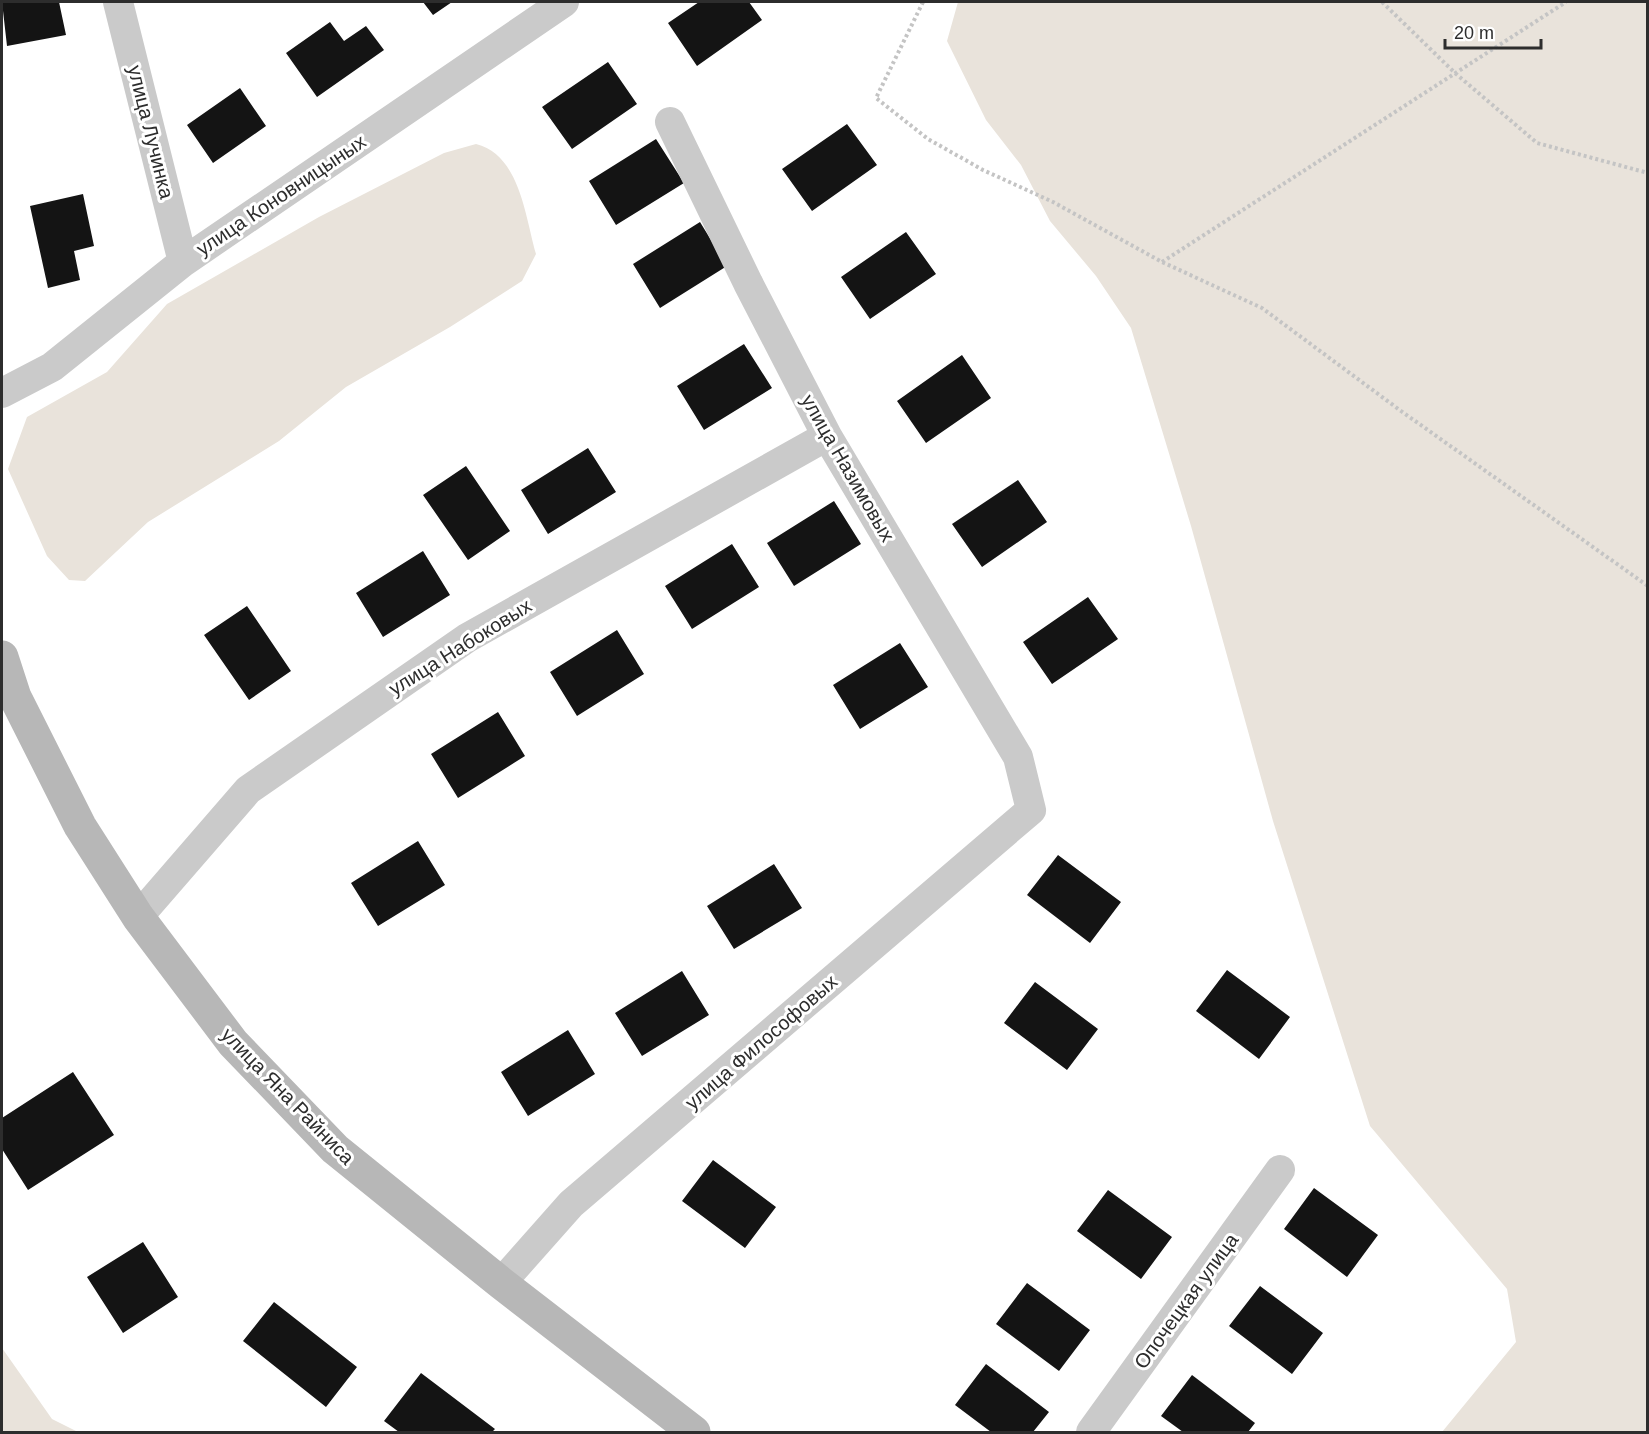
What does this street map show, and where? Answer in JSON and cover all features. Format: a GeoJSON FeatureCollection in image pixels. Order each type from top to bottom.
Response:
{"type":"FeatureCollection","features":[{"type":"Feature","properties":{"kind":"street","name":"улица Лучинка"},"geometry":{"type":"LineString","coordinates":[[118,2],[183,262]]}},
{"type":"Feature","properties":{"kind":"street","name":"улица Коновницыных"},"geometry":{"type":"LineString","coordinates":[[2,393],[52,367],[183,262],[564,2]]}},
{"type":"Feature","properties":{"kind":"street","name":"улица Назимовых"},"geometry":{"type":"LineString","coordinates":[[670,122],[748,283],[827,436],[1018,757],[1031,810]]}},
{"type":"Feature","properties":{"kind":"street","name":"улица Набоковых"},"geometry":{"type":"LineString","coordinates":[[138,917],[248,790],[467,638],[827,436]]}},
{"type":"Feature","properties":{"kind":"street","name":"улица Яна Райниса"},"geometry":{"type":"LineString","coordinates":[[2,657],[15,697],[80,826],[138,917],[233,1043],[335,1149],[501,1283],[694,1432]]}},
{"type":"Feature","properties":{"kind":"street","name":"улица Философовых"},"geometry":{"type":"LineString","coordinates":[[501,1283],[572,1204],[1031,810]]}},
{"type":"Feature","properties":{"kind":"street","name":"Опочецкая улица"},"geometry":{"type":"LineString","coordinates":[[1091,1432],[1280,1170]]}},
{"type":"Feature","properties":{"kind":"path"},"geometry":{"type":"LineString","coordinates":[[923,2],[876,98],[928,140],[983,170],[1053,202],[1162,262],[1262,308],[1401,411],[1647,586]]}},
{"type":"Feature","properties":{"kind":"path"},"geometry":{"type":"LineString","coordinates":[[1382,2],[1455,73],[1537,143],[1647,173]]}},
{"type":"Feature","properties":{"kind":"path"},"geometry":{"type":"LineString","coordinates":[[1162,262],[1566,2]]}},
{"type":"Feature","properties":{"kind":"shaded area"},"geometry":{"type":"Polygon","coordinates":[[[958,2],[1647,2],[1647,1432],[1442,1432],[1516,1342],[1507,1289],[1370,1126],[1273,821],[1191,526],[1131,328],[1096,276],[1050,221],[1021,165],[986,120],[947,41],[958,2]]]}},
{"type":"Feature","properties":{"kind":"shaded area"},"geometry":{"type":"Polygon","coordinates":[[[476,144],[491,150],[502,160],[511,174],[524,205],[536,254],[522,281],[450,327],[346,387],[279,441],[148,522],[85,581],[69,580],[47,556],[8,469],[27,417],[107,372],[167,304],[319,217],[444,153],[476,144]]]}},
{"type":"Feature","properties":{"kind":"shaded area"},"geometry":{"type":"Polygon","coordinates":[[[2,1348],[52,1419],[78,1432],[2,1432],[2,1348]]]}},
{"type":"Feature","properties":{"kind":"building"},"geometry":{"type":"Polygon","coordinates":[[[2,2],[59,2],[66,35],[7,46],[2,2]]]}},
{"type":"Feature","properties":{"kind":"building"},"geometry":{"type":"Polygon","coordinates":[[[423,2],[452,2],[433,15],[423,2]]]}},
{"type":"Feature","properties":{"kind":"building"},"geometry":{"type":"Polygon","coordinates":[[[699,2],[749,2],[762,20],[697,66],[668,23],[699,2]]]}},
{"type":"Feature","properties":{"kind":"building"},"geometry":{"type":"Polygon","coordinates":[[[330,22],[344,41],[366,26],[384,50],[317,97],[286,53],[330,22]]]}},
{"type":"Feature","properties":{"kind":"building"},"geometry":{"type":"Polygon","coordinates":[[[608,62],[637,104],[572,149],[542,107],[608,62]]]}},
{"type":"Feature","properties":{"kind":"building"},"geometry":{"type":"Polygon","coordinates":[[[240,88],[266,126],[213,163],[187,125],[240,88]]]}},
{"type":"Feature","properties":{"kind":"building"},"geometry":{"type":"Polygon","coordinates":[[[847,124],[877,165],[812,211],[782,169],[847,124]]]}},
{"type":"Feature","properties":{"kind":"building"},"geometry":{"type":"Polygon","coordinates":[[[656,139],[684,183],[616,225],[589,181],[656,139]]]}},
{"type":"Feature","properties":{"kind":"building"},"geometry":{"type":"Polygon","coordinates":[[[83,194],[94,246],[74,251],[80,280],[48,288],[30,206],[83,194]]]}},
{"type":"Feature","properties":{"kind":"building"},"geometry":{"type":"Polygon","coordinates":[[[700,222],[727,266],[660,308],[633,264],[700,222]]]}},
{"type":"Feature","properties":{"kind":"building"},"geometry":{"type":"Polygon","coordinates":[[[906,232],[936,274],[870,319],[841,277],[906,232]]]}},
{"type":"Feature","properties":{"kind":"building"},"geometry":{"type":"Polygon","coordinates":[[[744,344],[772,388],[704,430],[677,386],[744,344]]]}},
{"type":"Feature","properties":{"kind":"building"},"geometry":{"type":"Polygon","coordinates":[[[962,355],[991,398],[926,443],[897,401],[962,355]]]}},
{"type":"Feature","properties":{"kind":"building"},"geometry":{"type":"Polygon","coordinates":[[[588,448],[616,492],[548,534],[521,490],[588,448]]]}},
{"type":"Feature","properties":{"kind":"building"},"geometry":{"type":"Polygon","coordinates":[[[466,466],[510,531],[468,560],[423,495],[466,466]]]}},
{"type":"Feature","properties":{"kind":"building"},"geometry":{"type":"Polygon","coordinates":[[[1018,480],[1047,522],[982,567],[952,524],[1018,480]]]}},
{"type":"Feature","properties":{"kind":"building"},"geometry":{"type":"Polygon","coordinates":[[[834,501],[861,544],[794,586],[767,543],[834,501]]]}},
{"type":"Feature","properties":{"kind":"building"},"geometry":{"type":"Polygon","coordinates":[[[732,544],[759,587],[692,629],[665,586],[732,544]]]}},
{"type":"Feature","properties":{"kind":"building"},"geometry":{"type":"Polygon","coordinates":[[[423,551],[450,595],[383,637],[356,593],[423,551]]]}},
{"type":"Feature","properties":{"kind":"building"},"geometry":{"type":"Polygon","coordinates":[[[1088,597],[1118,639],[1052,684],[1023,642],[1088,597]]]}},
{"type":"Feature","properties":{"kind":"building"},"geometry":{"type":"Polygon","coordinates":[[[247,606],[291,671],[249,700],[204,635],[247,606]]]}},
{"type":"Feature","properties":{"kind":"building"},"geometry":{"type":"Polygon","coordinates":[[[617,630],[644,674],[577,716],[550,672],[617,630]]]}},
{"type":"Feature","properties":{"kind":"building"},"geometry":{"type":"Polygon","coordinates":[[[900,643],[928,687],[860,729],[833,685],[900,643]]]}},
{"type":"Feature","properties":{"kind":"building"},"geometry":{"type":"Polygon","coordinates":[[[498,712],[525,756],[458,798],[431,754],[498,712]]]}},
{"type":"Feature","properties":{"kind":"building"},"geometry":{"type":"Polygon","coordinates":[[[418,841],[445,885],[378,926],[351,883],[418,841]]]}},
{"type":"Feature","properties":{"kind":"building"},"geometry":{"type":"Polygon","coordinates":[[[1058,855],[1121,902],[1090,943],[1027,895],[1058,855]]]}},
{"type":"Feature","properties":{"kind":"building"},"geometry":{"type":"Polygon","coordinates":[[[774,864],[802,908],[734,949],[707,906],[774,864]]]}},
{"type":"Feature","properties":{"kind":"building"},"geometry":{"type":"Polygon","coordinates":[[[1227,970],[1290,1017],[1259,1059],[1196,1011],[1227,970]]]}},
{"type":"Feature","properties":{"kind":"building"},"geometry":{"type":"Polygon","coordinates":[[[682,971],[709,1015],[642,1056],[615,1013],[682,971]]]}},
{"type":"Feature","properties":{"kind":"building"},"geometry":{"type":"Polygon","coordinates":[[[1035,982],[1098,1029],[1067,1070],[1004,1023],[1035,982]]]}},
{"type":"Feature","properties":{"kind":"building"},"geometry":{"type":"Polygon","coordinates":[[[568,1030],[595,1074],[528,1116],[501,1072],[568,1030]]]}},
{"type":"Feature","properties":{"kind":"building"},"geometry":{"type":"Polygon","coordinates":[[[73,1072],[114,1135],[28,1190],[2,1149],[2,1118],[73,1072]]]}},
{"type":"Feature","properties":{"kind":"building"},"geometry":{"type":"Polygon","coordinates":[[[713,1160],[776,1207],[745,1248],[682,1201],[713,1160]]]}},
{"type":"Feature","properties":{"kind":"building"},"geometry":{"type":"Polygon","coordinates":[[[1314,1188],[1378,1235],[1347,1277],[1284,1229],[1314,1188]]]}},
{"type":"Feature","properties":{"kind":"building"},"geometry":{"type":"Polygon","coordinates":[[[1108,1190],[1172,1237],[1141,1279],[1077,1231],[1108,1190]]]}},
{"type":"Feature","properties":{"kind":"building"},"geometry":{"type":"Polygon","coordinates":[[[143,1242],[178,1297],[123,1333],[87,1277],[143,1242]]]}},
{"type":"Feature","properties":{"kind":"building"},"geometry":{"type":"Polygon","coordinates":[[[1027,1283],[1090,1330],[1059,1371],[996,1324],[1027,1283]]]}},
{"type":"Feature","properties":{"kind":"building"},"geometry":{"type":"Polygon","coordinates":[[[1260,1286],[1323,1333],[1292,1374],[1229,1326],[1260,1286]]]}},
{"type":"Feature","properties":{"kind":"building"},"geometry":{"type":"Polygon","coordinates":[[[274,1302],[357,1367],[326,1407],[243,1341],[274,1302]]]}},
{"type":"Feature","properties":{"kind":"building"},"geometry":{"type":"Polygon","coordinates":[[[986,1364],[1049,1412],[1033,1432],[991,1432],[955,1405],[986,1364]]]}},
{"type":"Feature","properties":{"kind":"building"},"geometry":{"type":"Polygon","coordinates":[[[421,1373],[495,1429],[492,1432],[399,1432],[384,1421],[421,1373]]]}},
{"type":"Feature","properties":{"kind":"building"},"geometry":{"type":"Polygon","coordinates":[[[1192,1375],[1255,1423],[1248,1432],[1183,1432],[1161,1416],[1192,1375]]]}}]}
